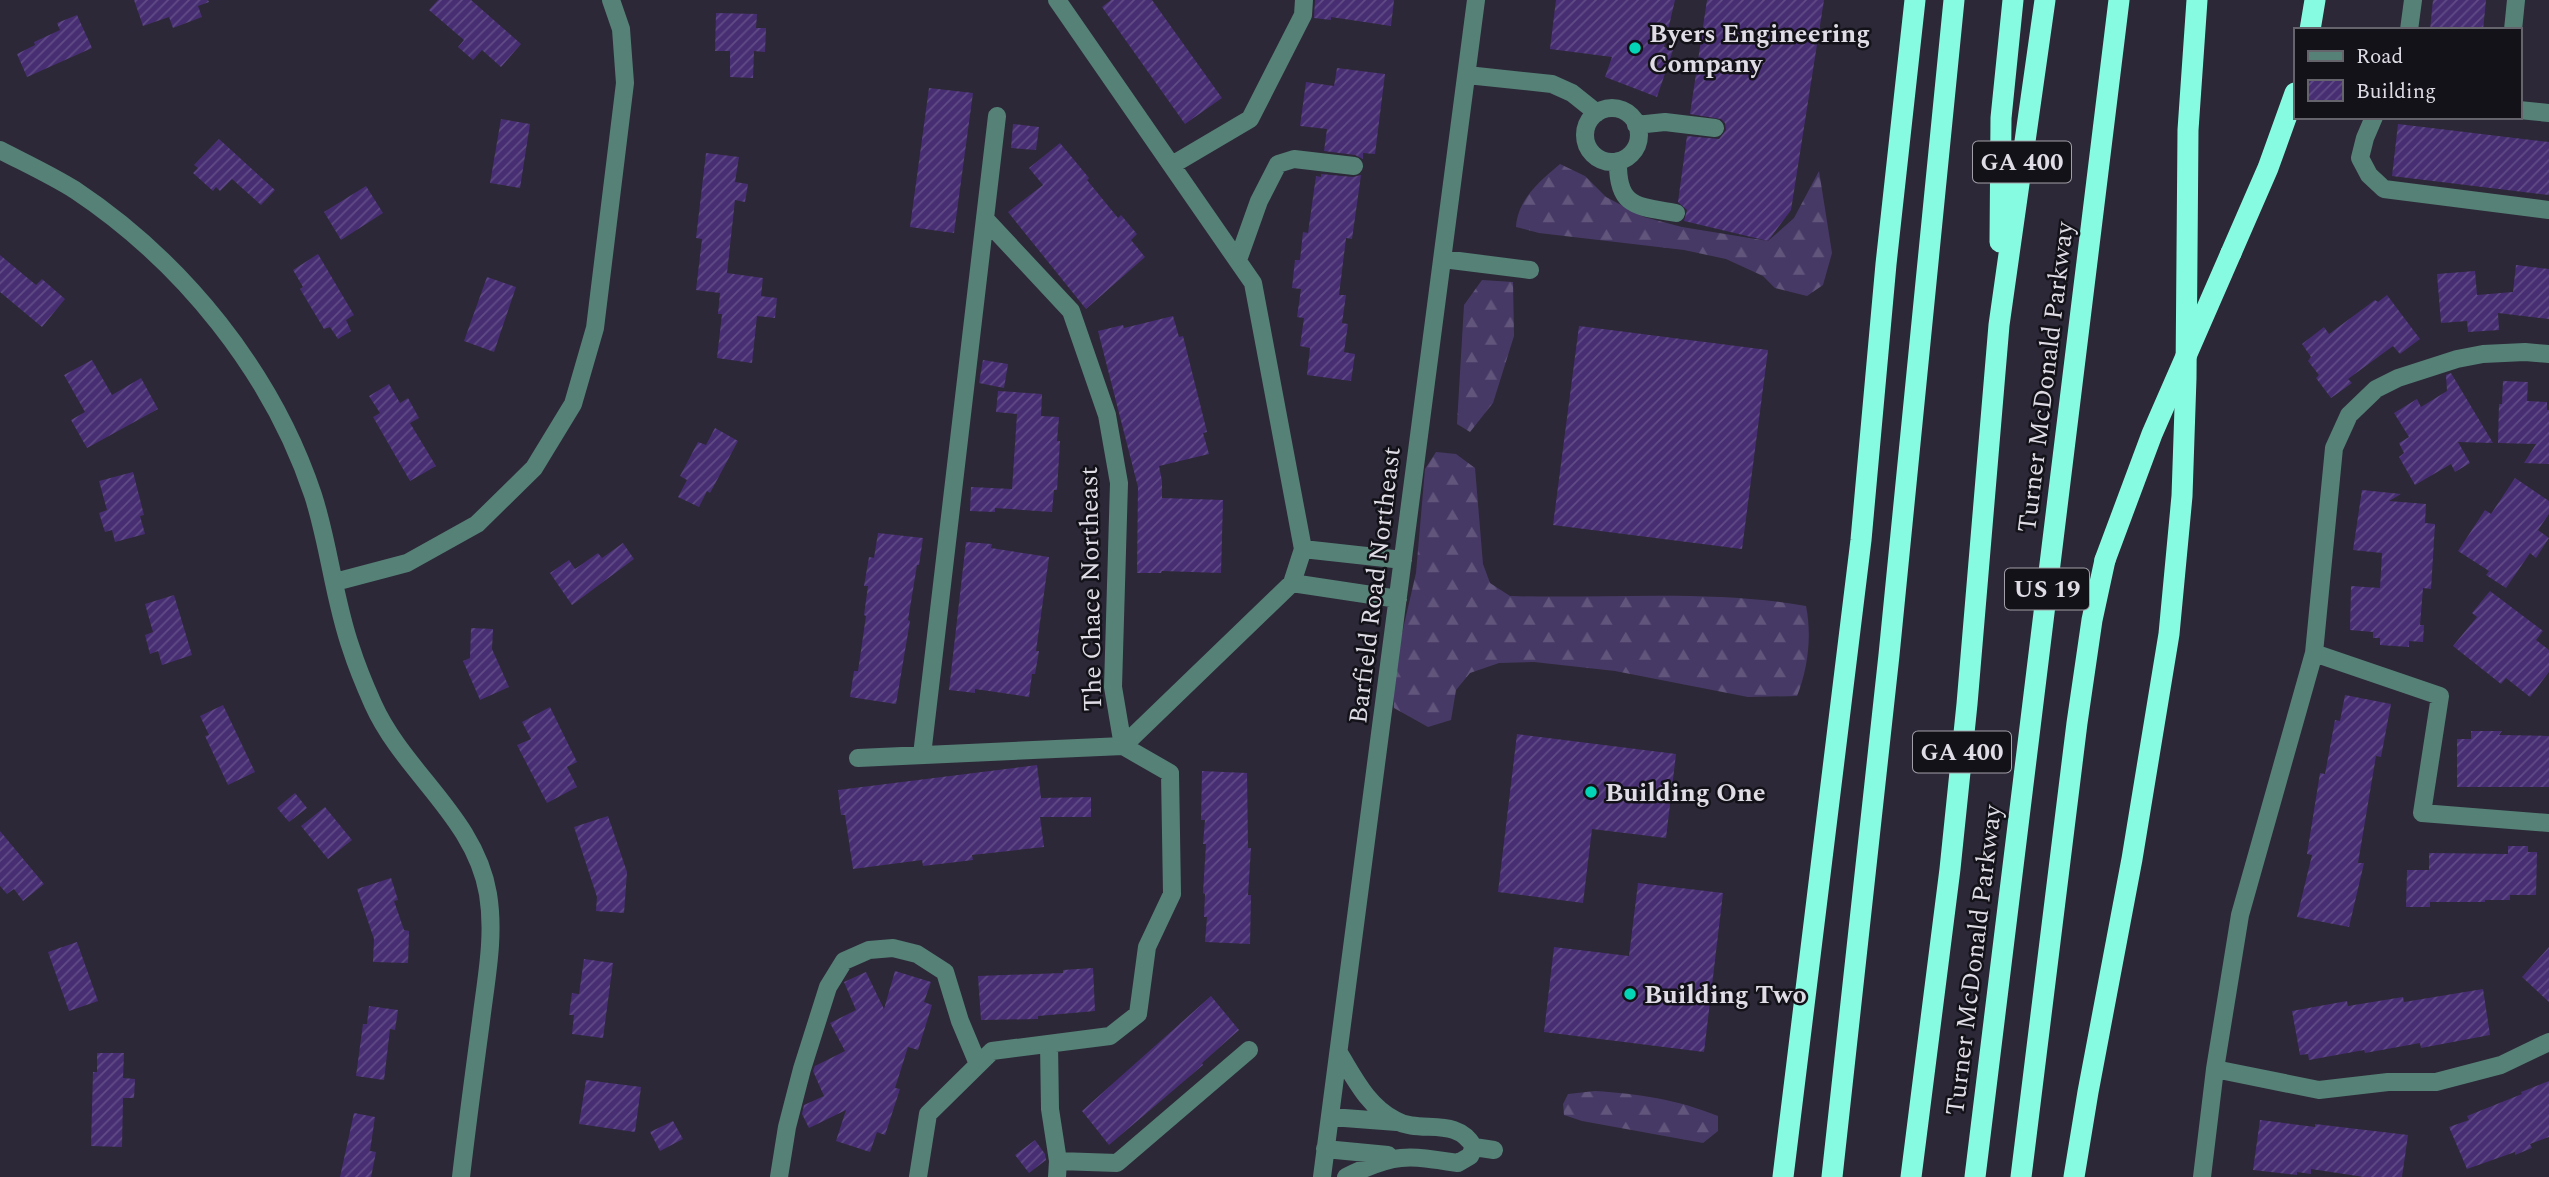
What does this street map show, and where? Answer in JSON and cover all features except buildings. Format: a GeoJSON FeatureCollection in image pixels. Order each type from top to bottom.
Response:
{"type":"FeatureCollection","features":[{"type":"Feature","properties":{"kind":"highway"},"geometry":{"type":"LineString","coordinates":[[1783,1177],[1861,540],[1888,238],[1915,0]]}},
{"type":"Feature","properties":{"kind":"highway"},"geometry":{"type":"LineString","coordinates":[[1832,1177],[1886,683],[1954,0]]}},
{"type":"Feature","properties":{"kind":"highway"},"geometry":{"type":"LineString","coordinates":[[1999,325],[2001,118],[2013,0]]}},
{"type":"Feature","properties":{"kind":"highway","name":"Turner McDonald Parkway"},"geometry":{"type":"LineString","coordinates":[[1911,1177],[1962,759],[1999,325],[2045,0]]}},
{"type":"Feature","properties":{"kind":"highway","name":"Turner McDonald Parkway"},"geometry":{"type":"LineString","coordinates":[[1975,1177],[2119,0]]}},
{"type":"Feature","properties":{"kind":"highway"},"geometry":{"type":"LineString","coordinates":[[2074,1177],[2137,834],[2169,634],[2182,496],[2188,130],[2197,0]]}},
{"type":"Feature","properties":{"kind":"highway"},"geometry":{"type":"LineString","coordinates":[[2310,28],[2315,0]]}},
{"type":"Feature","properties":{"kind":"highway"},"geometry":{"type":"LineString","coordinates":[[2021,1177],[2077,723],[2092,620],[2105,561],[2152,434],[2268,168],[2294,96]]}},
{"type":"Feature","properties":{"kind":"street"},"geometry":{"type":"LineString","coordinates":[[335,582],[407,563],[477,524],[534,468],[573,404],[596,328],[625,83],[621,29],[611,0]]}},
{"type":"Feature","properties":{"kind":"street"},"geometry":{"type":"LineString","coordinates":[[1057,0],[1253,283],[1303,549],[1403,560]]}},
{"type":"Feature","properties":{"kind":"street"},"geometry":{"type":"LineString","coordinates":[[1172,165],[1250,119],[1303,15],[1304,0]]}},
{"type":"Feature","properties":{"kind":"street","name":"Barfield Road Northeast"},"geometry":{"type":"LineString","coordinates":[[1322,1177],[1476,0]]}},
{"type":"Feature","properties":{"kind":"street"},"geometry":{"type":"LineString","coordinates":[[2409,28],[2413,0]]}},
{"type":"Feature","properties":{"kind":"street"},"geometry":{"type":"LineString","coordinates":[[2513,28],[2516,0]]}},
{"type":"Feature","properties":{"kind":"street"},"geometry":{"type":"LineString","coordinates":[[1467,75],[1552,85],[1572,93],[1597,113]]}},
{"type":"Feature","properties":{"kind":"street"},"geometry":{"type":"LineString","coordinates":[[1606,109],[1624,111],[1632,117],[1636,125],[1638,143],[1627,158],[1618,161],[1600,159],[1587,146],[1586,128],[1590,119],[1606,109]]}},
{"type":"Feature","properties":{"kind":"street"},"geometry":{"type":"LineString","coordinates":[[2521,110],[2549,114]]}},
{"type":"Feature","properties":{"kind":"street"},"geometry":{"type":"LineString","coordinates":[[922,755],[997,116]]}},
{"type":"Feature","properties":{"kind":"street"},"geometry":{"type":"LineString","coordinates":[[2373,119],[2360,158],[2369,175],[2384,189],[2549,210]]}},
{"type":"Feature","properties":{"kind":"street"},"geometry":{"type":"LineString","coordinates":[[1636,125],[1665,122],[1715,128]]}},
{"type":"Feature","properties":{"kind":"street"},"geometry":{"type":"LineString","coordinates":[[0,150],[73,190],[131,231],[182,280],[240,351],[281,420],[313,495],[350,647],[374,708],[405,758],[455,818],[474,852],[488,892],[492,934],[461,1177]]}},
{"type":"Feature","properties":{"kind":"street"},"geometry":{"type":"LineString","coordinates":[[1238,260],[1259,201],[1278,164],[1294,159],[1354,166]]}},
{"type":"Feature","properties":{"kind":"street"},"geometry":{"type":"LineString","coordinates":[[1618,161],[1618,180],[1622,195],[1639,206],[1676,213]]}},
{"type":"Feature","properties":{"kind":"street","name":"The Chace Northeast"},"geometry":{"type":"LineString","coordinates":[[985,219],[1071,311],[1107,415],[1119,483],[1113,687],[1123,747]]}},
{"type":"Feature","properties":{"kind":"street"},"geometry":{"type":"LineString","coordinates":[[1443,260],[1530,270]]}},
{"type":"Feature","properties":{"kind":"street"},"geometry":{"type":"LineString","coordinates":[[2202,1177],[2215,1069],[2240,915],[2314,653],[2334,448],[2349,415],[2376,389],[2398,378],[2457,359],[2483,354],[2549,354]]}},
{"type":"Feature","properties":{"kind":"street","name":"The Chace Northeast"},"geometry":{"type":"LineString","coordinates":[[858,758],[1123,747],[1292,583],[1303,549]]}},
{"type":"Feature","properties":{"kind":"street"},"geometry":{"type":"LineString","coordinates":[[1292,583],[1398,598]]}},
{"type":"Feature","properties":{"kind":"street"},"geometry":{"type":"LineString","coordinates":[[2314,653],[2440,696],[2422,813],[2549,823]]}},
{"type":"Feature","properties":{"kind":"street"},"geometry":{"type":"LineString","coordinates":[[918,1177],[928,1114],[992,1051],[1110,1036],[1138,1014],[1147,947],[1172,894],[1171,773],[1123,747]]}},
{"type":"Feature","properties":{"kind":"street"},"geometry":{"type":"LineString","coordinates":[[779,1177],[787,1127],[802,1069],[828,987],[844,961],[869,950],[893,948],[916,954],[945,972],[960,1021],[978,1064]]}},
{"type":"Feature","properties":{"kind":"street"},"geometry":{"type":"LineString","coordinates":[[2215,1069],[2319,1090],[2388,1082],[2436,1082],[2501,1065],[2549,1042]]}},
{"type":"Feature","properties":{"kind":"street"},"geometry":{"type":"LineString","coordinates":[[1049,1044],[1050,1109],[1058,1169],[1117,1163],[1249,1050]]}},
{"type":"Feature","properties":{"kind":"street"},"geometry":{"type":"LineString","coordinates":[[1339,1054],[1370,1103],[1397,1122],[1456,1129],[1470,1140],[1474,1147]]}},
{"type":"Feature","properties":{"kind":"street"},"geometry":{"type":"LineString","coordinates":[[1331,1117],[1404,1123]]}},
{"type":"Feature","properties":{"kind":"street"},"geometry":{"type":"LineString","coordinates":[[1474,1147],[1494,1150]]}},
{"type":"Feature","properties":{"kind":"street"},"geometry":{"type":"LineString","coordinates":[[1325,1149],[1458,1163],[1470,1156],[1474,1147]]}},
{"type":"Feature","properties":{"kind":"street"},"geometry":{"type":"LineString","coordinates":[[1346,1177],[1378,1161],[1407,1156]]}},
{"type":"Feature","properties":{"kind":"green space"},"geometry":{"type":"Polygon","coordinates":[[[1560,164],[1585,176],[1606,197],[1644,217],[1682,227],[1768,241],[1794,218],[1819,171],[1832,253],[1823,285],[1807,296],[1775,288],[1763,276],[1726,259],[1684,250],[1539,233],[1516,227],[1525,200],[1537,184],[1560,164]]]}},
{"type":"Feature","properties":{"kind":"green space"},"geometry":{"type":"Polygon","coordinates":[[[1482,280],[1513,282],[1514,336],[1493,403],[1470,432],[1457,424],[1464,305],[1482,280]]]}},
{"type":"Feature","properties":{"kind":"green space"},"geometry":{"type":"Polygon","coordinates":[[[1436,452],[1456,454],[1475,468],[1483,564],[1490,583],[1510,596],[1696,596],[1806,606],[1808,652],[1797,696],[1748,697],[1615,671],[1534,662],[1499,663],[1470,673],[1456,690],[1451,720],[1428,727],[1394,708],[1393,695],[1400,642],[1416,573],[1425,469],[1436,452]]]}},
{"type":"Feature","properties":{"kind":"green space"},"geometry":{"type":"Polygon","coordinates":[[[1595,1091],[1657,1098],[1687,1105],[1718,1116],[1718,1131],[1703,1143],[1582,1121],[1564,1115],[1563,1104],[1568,1094],[1595,1091]]]}},
{"type":"Feature","properties":{"kind":"place","name":"Byers Engineering Company"},"geometry":{"type":"Point","coordinates":[1635,48]}},
{"type":"Feature","properties":{"kind":"place","name":"Building One"},"geometry":{"type":"Point","coordinates":[1591,792]}},
{"type":"Feature","properties":{"kind":"place","name":"Building Two"},"geometry":{"type":"Point","coordinates":[1630,994]}}]}
